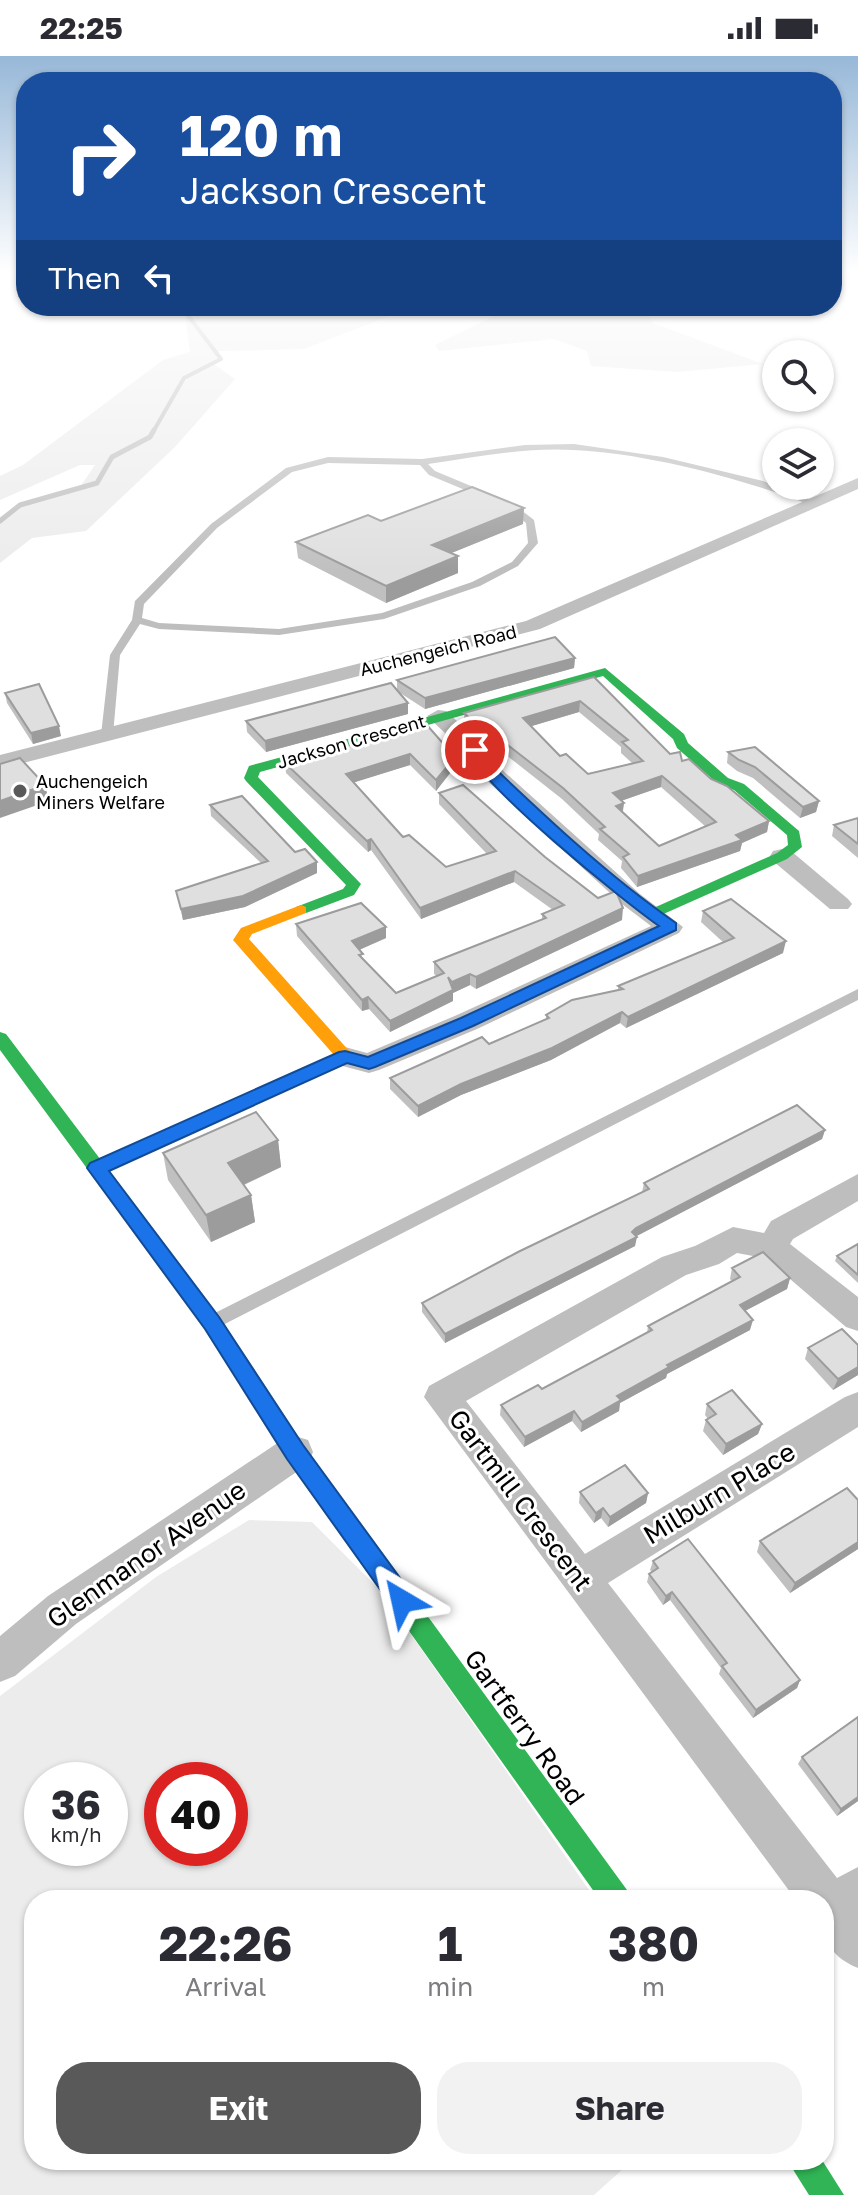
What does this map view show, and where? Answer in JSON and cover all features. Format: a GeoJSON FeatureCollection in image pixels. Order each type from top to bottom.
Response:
{"type":"FeatureCollection","features":[{"type":"Feature","properties":{"kind":"street","name":"Auchengeich Road"},"geometry":{"type":"LineString","coordinates":[[0,762],[533,625],[858,483]]}},
{"type":"Feature","properties":{"kind":"street","name":"Jackson Crescent"},"geometry":{"type":"LineString","coordinates":[[345,1057],[241,940],[246,931],[349,892],[354,884],[251,778],[254,769],[605,672],[679,737],[682,745],[723,781],[739,787],[794,834],[795,847],[782,856]]}},
{"type":"Feature","properties":{"kind":"street"},"geometry":{"type":"LineString","coordinates":[[97,1168],[345,1057],[369,1063],[467,1022],[670,927],[631,899],[540,819],[479,761],[475,750],[438,716]]}},
{"type":"Feature","properties":{"kind":"street"},"geometry":{"type":"LineString","coordinates":[[654,913],[782,856],[839,904]]}},
{"type":"Feature","properties":{"kind":"street","name":"Gartferry Road"},"geometry":{"type":"LineString","coordinates":[[0,1038],[212,1323],[295,1452],[610,1890]]}},
{"type":"Feature","properties":{"kind":"street"},"geometry":{"type":"LineString","coordinates":[[771,1249],[782,1230],[858,1186]]}},
{"type":"Feature","properties":{"kind":"street","name":"Gartmill Crescent"},"geometry":{"type":"LineString","coordinates":[[830,1890],[581,1578],[442,1397],[674,1266],[707,1255],[733,1240],[759,1244],[788,1258],[858,1317]]}},
{"type":"Feature","properties":{"kind":"street","name":"Milburn Place"},"geometry":{"type":"LineString","coordinates":[[581,1578],[858,1408]]}},
{"type":"Feature","properties":{"kind":"street","name":"Glenmanor Avenue"},"geometry":{"type":"LineString","coordinates":[[0,1662],[62,1610],[295,1452]]}},
{"type":"Feature","properties":{"kind":"street","name":"Gartmill Crescent"},"geometry":{"type":"LineString","coordinates":[[834,1895],[850,1915]]}},
{"type":"Feature","properties":{"kind":"street"},"geometry":{"type":"LineString","coordinates":[[810,2170],[828,2195]]}},
{"type":"Feature","properties":{"kind":"lane"},"geometry":{"type":"LineString","coordinates":[[107,735],[115,655],[137,620],[139,603],[214,526],[289,470],[328,460],[422,462],[525,448],[574,447],[663,460],[763,484],[814,503]]}},
{"type":"Feature","properties":{"kind":"lane"},"geometry":{"type":"LineString","coordinates":[[137,620],[159,626],[279,632],[384,616],[476,584],[515,564],[533,543],[531,522],[509,505],[432,473],[422,462]]}},
{"type":"Feature","properties":{"kind":"lane"},"geometry":{"type":"LineString","coordinates":[[212,1323],[858,994]]}},
{"type":"Feature","properties":{"kind":"shaded area"},"geometry":{"type":"Polygon","coordinates":[[[147,372],[225,372],[235,379],[175,447],[86,531],[32,538],[0,563],[0,517],[15,506],[78,490],[95,465],[80,465],[0,500],[0,476],[23,465],[147,372]]]}},
{"type":"Feature","properties":{"kind":"shaded area"},"geometry":{"type":"Polygon","coordinates":[[[249,1520],[312,1522],[380,1590],[589,1890],[24,1890],[24,2170],[622,2170],[594,2195],[0,2195],[0,1696],[156,1577],[249,1520]]]}},
{"type":"Feature","properties":{"kind":"building"},"geometry":{"type":"Polygon","coordinates":[[[472,487],[524,508],[432,545],[458,556],[386,586],[296,542],[368,515],[381,521],[472,487]]]}},
{"type":"Feature","properties":{"kind":"building"},"geometry":{"type":"Polygon","coordinates":[[[555,637],[575,658],[425,698],[397,680],[555,637]]]}},
{"type":"Feature","properties":{"kind":"building"},"geometry":{"type":"Polygon","coordinates":[[[594,677],[670,754],[680,752],[682,761],[689,759],[769,821],[736,835],[742,840],[638,876],[623,857],[629,854],[600,829],[605,827],[563,788],[491,732],[487,734],[464,713],[594,677]],[[580,701],[523,718],[560,756],[566,754],[588,774],[643,761],[622,742],[628,740],[580,701]],[[662,776],[613,793],[624,803],[616,806],[659,846],[716,822],[662,776]]]}},
{"type":"Feature","properties":{"kind":"building"},"geometry":{"type":"Polygon","coordinates":[[[391,683],[408,703],[265,741],[246,721],[391,683]]]}},
{"type":"Feature","properties":{"kind":"building"},"geometry":{"type":"Polygon","coordinates":[[[39,684],[59,726],[31,733],[5,693],[39,684]]]}},
{"type":"Feature","properties":{"kind":"building"},"geometry":{"type":"Polygon","coordinates":[[[426,724],[455,757],[436,780],[410,754],[346,774],[403,837],[409,835],[446,867],[496,851],[439,793],[463,785],[545,857],[598,898],[616,891],[623,908],[476,977],[470,974],[452,982],[448,977],[453,990],[390,1021],[368,997],[362,1000],[296,924],[361,903],[386,927],[352,941],[363,954],[359,955],[396,993],[444,973],[434,962],[546,918],[542,914],[564,905],[515,871],[420,908],[371,839],[367,841],[285,763],[426,724]]]}},
{"type":"Feature","properties":{"kind":"building"},"geometry":{"type":"Polygon","coordinates":[[[755,747],[819,801],[803,807],[755,767],[728,752],[755,747]]]}},
{"type":"Feature","properties":{"kind":"building"},"geometry":{"type":"Polygon","coordinates":[[[20,758],[45,785],[0,801],[0,764],[20,758]]]}},
{"type":"Feature","properties":{"kind":"building"},"geometry":{"type":"Polygon","coordinates":[[[242,796],[295,852],[305,849],[317,862],[243,896],[181,909],[176,891],[268,861],[210,805],[242,796]]]}},
{"type":"Feature","properties":{"kind":"building"},"geometry":{"type":"Polygon","coordinates":[[[858,818],[858,844],[834,825],[858,818]]]}},
{"type":"Feature","properties":{"kind":"building"},"geometry":{"type":"Polygon","coordinates":[[[731,899],[786,941],[628,1017],[622,1012],[552,1048],[461,1084],[418,1106],[390,1078],[482,1037],[489,1044],[549,1018],[546,1015],[572,1000],[623,989],[618,986],[734,938],[703,911],[731,899]]]}},
{"type":"Feature","properties":{"kind":"building"},"geometry":{"type":"Polygon","coordinates":[[[797,1105],[825,1130],[636,1228],[632,1232],[637,1237],[445,1334],[422,1303],[518,1252],[649,1189],[644,1183],[797,1105]]]}},
{"type":"Feature","properties":{"kind":"building"},"geometry":{"type":"Polygon","coordinates":[[[256,1112],[278,1140],[228,1163],[251,1195],[206,1215],[163,1153],[256,1112]]]}},
{"type":"Feature","properties":{"kind":"building"},"geometry":{"type":"Polygon","coordinates":[[[858,1244],[858,1275],[837,1256],[858,1244]]]}},
{"type":"Feature","properties":{"kind":"building"},"geometry":{"type":"Polygon","coordinates":[[[763,1252],[790,1278],[740,1305],[753,1320],[667,1365],[669,1367],[617,1396],[621,1400],[582,1422],[574,1411],[525,1437],[501,1405],[538,1385],[542,1389],[652,1330],[648,1326],[740,1277],[732,1268],[763,1252]]]}},
{"type":"Feature","properties":{"kind":"building"},"geometry":{"type":"Polygon","coordinates":[[[842,1329],[858,1345],[858,1367],[838,1379],[808,1348],[842,1329]]]}},
{"type":"Feature","properties":{"kind":"building"},"geometry":{"type":"Polygon","coordinates":[[[732,1390],[762,1424],[726,1444],[706,1420],[716,1414],[707,1404],[732,1390]]]}},
{"type":"Feature","properties":{"kind":"building"},"geometry":{"type":"Polygon","coordinates":[[[625,1465],[648,1493],[610,1517],[603,1508],[596,1513],[580,1492],[625,1465]]]}},
{"type":"Feature","properties":{"kind":"building"},"geometry":{"type":"Polygon","coordinates":[[[847,1488],[858,1500],[858,1542],[795,1583],[760,1541],[847,1488]]]}},
{"type":"Feature","properties":{"kind":"building"},"geometry":{"type":"Polygon","coordinates":[[[688,1539],[800,1680],[756,1710],[722,1666],[727,1663],[672,1592],[666,1596],[649,1574],[658,1568],[653,1561],[688,1539]]]}},
{"type":"Feature","properties":{"kind":"building"},"geometry":{"type":"Polygon","coordinates":[[[858,1717],[858,1797],[841,1809],[802,1757],[858,1717]]]}},
{"type":"Feature","properties":{"kind":"waterway"},"geometry":{"type":"LineString","coordinates":[[153,432],[184,378],[196,372]]}},
{"type":"Feature","properties":{"kind":"waterway"},"geometry":{"type":"LineString","coordinates":[[0,521],[20,505],[97,483],[112,457],[150,437],[154,430]]}},
{"type":"Feature","properties":{"kind":"traffic: fast"},"geometry":{"type":"LineString","coordinates":[[301,910],[349,892],[354,884],[251,778],[254,769],[605,672],[679,737],[682,745],[723,781],[739,787],[794,834],[795,847],[782,856],[654,913]]}},
{"type":"Feature","properties":{"kind":"traffic: fast"},"geometry":{"type":"LineString","coordinates":[[0,1038],[212,1323],[295,1452],[610,1890]]}},
{"type":"Feature","properties":{"kind":"traffic: fast"},"geometry":{"type":"LineString","coordinates":[[810,2170],[828,2195]]}},
{"type":"Feature","properties":{"kind":"traffic: slow"},"geometry":{"type":"LineString","coordinates":[[97,1168],[345,1057],[241,940],[246,931],[301,910]]}},
{"type":"Feature","properties":{"kind":"place","name":"Auchengeich Miners Welfare"},"geometry":{"type":"Point","coordinates":[20,791]}},
{"type":"Feature","properties":{"kind":"route"},"geometry":{"type":"LineString","coordinates":[[402,1601],[295,1452],[212,1323],[97,1168],[345,1057],[369,1063],[467,1022],[670,927],[631,899],[540,819],[479,761],[475,750]]}}]}
